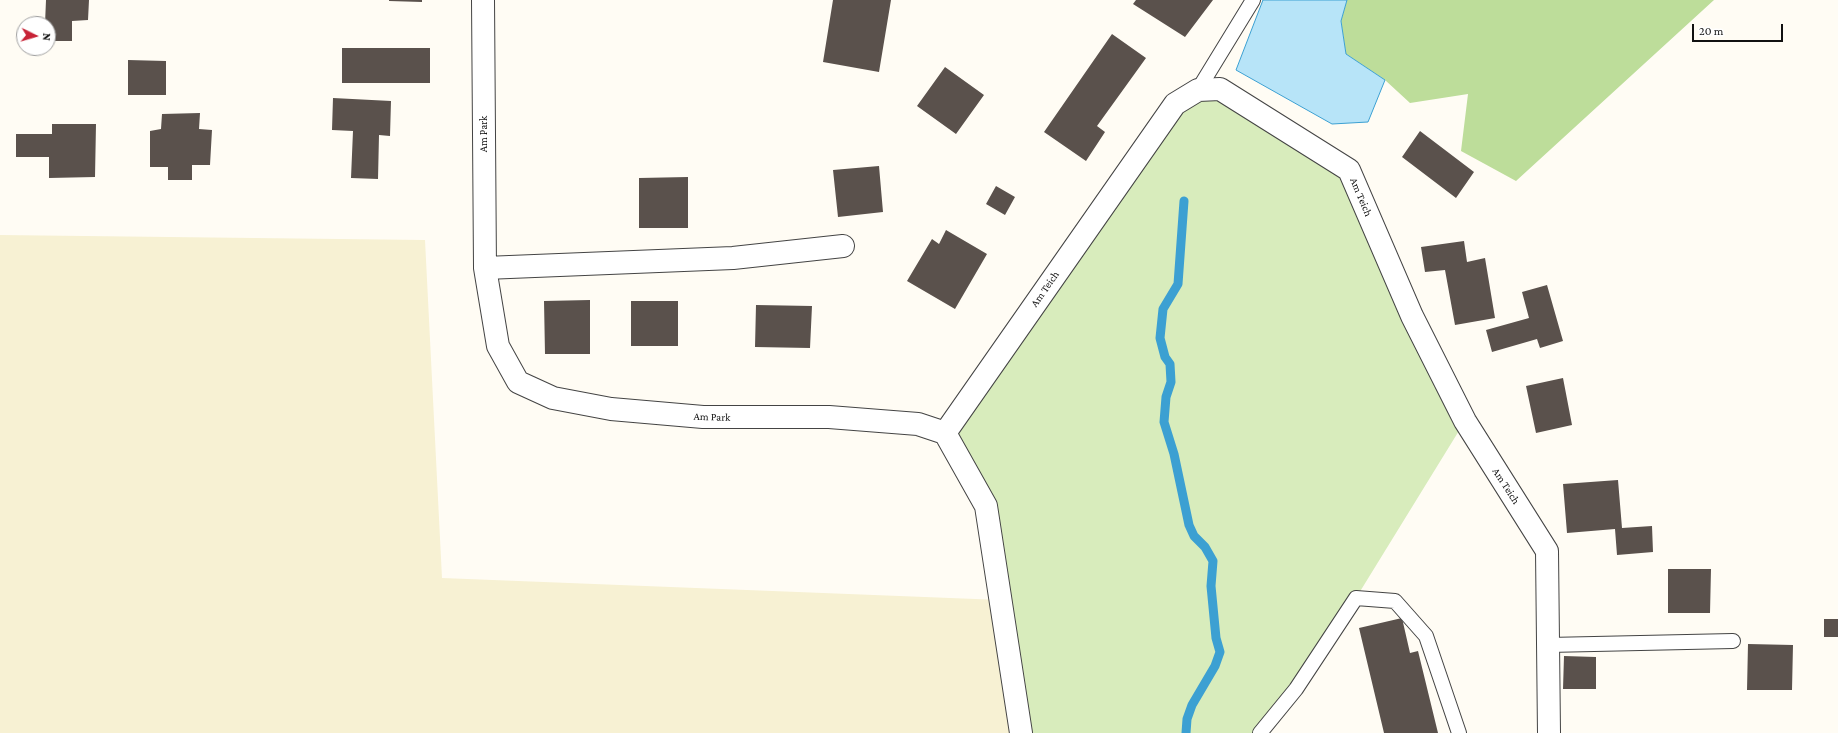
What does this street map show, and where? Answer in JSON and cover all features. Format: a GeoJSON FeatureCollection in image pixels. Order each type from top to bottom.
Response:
{"type":"FeatureCollection","features":[{"type":"Feature","properties":{"kind":"street","name":"Am Park"},"geometry":{"type":"LineString","coordinates":[[483,0],[485,268],[498,346],[518,382],[553,398],[611,409],[703,417],[829,417],[918,424],[945,433]]}},
{"type":"Feature","properties":{"kind":"street","name":"Am Teich"},"geometry":{"type":"LineString","coordinates":[[945,433],[1175,104],[1198,90],[1220,89],[1349,170],[1412,316],[1465,421],[1548,551],[1550,733]]}},
{"type":"Feature","properties":{"kind":"street"},"geometry":{"type":"LineString","coordinates":[[485,268],[733,258],[843,246]]}},
{"type":"Feature","properties":{"kind":"street"},"geometry":{"type":"LineString","coordinates":[[945,433],[986,506],[1021,733]]}},
{"type":"Feature","properties":{"kind":"lane"},"geometry":{"type":"LineString","coordinates":[[1198,90],[1253,0]]}},
{"type":"Feature","properties":{"kind":"lane"},"geometry":{"type":"LineString","coordinates":[[1260,733],[1296,689],[1356,598],[1395,601],[1426,636],[1459,733]]}},
{"type":"Feature","properties":{"kind":"lane"},"geometry":{"type":"LineString","coordinates":[[1548,645],[1733,641]]}},
{"type":"Feature","properties":{"kind":"shaded area"},"geometry":{"type":"Polygon","coordinates":[[[0,235],[425,240],[442,578],[1001,600],[1021,733],[0,733],[0,235]]]}},
{"type":"Feature","properties":{"kind":"green space"},"geometry":{"type":"Polygon","coordinates":[[[1347,0],[1714,0],[1516,181],[1461,151],[1468,94],[1410,103],[1385,80],[1346,54],[1341,21],[1347,0]]]}},
{"type":"Feature","properties":{"kind":"green space"},"geometry":{"type":"Polygon","coordinates":[[[1220,89],[1349,170],[1465,421],[1356,598],[1260,733],[1021,733],[986,506],[945,433],[1175,104],[1220,89]]]}},
{"type":"Feature","properties":{"kind":"water"},"geometry":{"type":"Polygon","coordinates":[[[1263,0],[1347,0],[1341,21],[1346,54],[1385,80],[1368,122],[1332,124],[1236,70],[1263,0]]]}},
{"type":"Feature","properties":{"kind":"building"},"geometry":{"type":"Polygon","coordinates":[[[46,0],[89,0],[88,20],[72,21],[72,41],[56,41],[56,16],[45,16],[46,0]]]}},
{"type":"Feature","properties":{"kind":"building"},"geometry":{"type":"Polygon","coordinates":[[[422,0],[422,2],[389,1],[422,0]]]}},
{"type":"Feature","properties":{"kind":"building"},"geometry":{"type":"Polygon","coordinates":[[[833,0],[891,0],[879,72],[823,62],[833,0]]]}},
{"type":"Feature","properties":{"kind":"building"},"geometry":{"type":"Polygon","coordinates":[[[1136,0],[1213,0],[1185,37],[1133,4],[1136,0]]]}},
{"type":"Feature","properties":{"kind":"building"},"geometry":{"type":"Polygon","coordinates":[[[1112,34],[1146,58],[1097,126],[1105,132],[1086,161],[1044,132],[1112,34]]]}},
{"type":"Feature","properties":{"kind":"building"},"geometry":{"type":"Polygon","coordinates":[[[342,48],[430,48],[430,83],[342,83],[342,48]]]}},
{"type":"Feature","properties":{"kind":"building"},"geometry":{"type":"Polygon","coordinates":[[[128,60],[166,61],[166,95],[128,95],[128,60]]]}},
{"type":"Feature","properties":{"kind":"building"},"geometry":{"type":"Polygon","coordinates":[[[945,67],[984,95],[956,134],[917,106],[945,67]]]}},
{"type":"Feature","properties":{"kind":"building"},"geometry":{"type":"Polygon","coordinates":[[[333,98],[391,101],[390,136],[379,135],[378,179],[351,178],[353,131],[332,130],[333,98]]]}},
{"type":"Feature","properties":{"kind":"building"},"geometry":{"type":"Polygon","coordinates":[[[200,113],[199,129],[212,130],[210,165],[192,165],[192,180],[168,180],[168,167],[150,167],[150,131],[161,129],[162,114],[200,113]]]}},
{"type":"Feature","properties":{"kind":"building"},"geometry":{"type":"Polygon","coordinates":[[[52,124],[96,124],[95,177],[49,178],[49,157],[16,157],[16,134],[52,134],[52,124]]]}},
{"type":"Feature","properties":{"kind":"building"},"geometry":{"type":"Polygon","coordinates":[[[1420,131],[1474,172],[1456,198],[1402,157],[1420,131]]]}},
{"type":"Feature","properties":{"kind":"building"},"geometry":{"type":"Polygon","coordinates":[[[879,166],[883,212],[838,217],[833,170],[879,166]]]}},
{"type":"Feature","properties":{"kind":"building"},"geometry":{"type":"Polygon","coordinates":[[[688,177],[688,228],[639,228],[639,178],[688,177]]]}},
{"type":"Feature","properties":{"kind":"building"},"geometry":{"type":"Polygon","coordinates":[[[996,186],[1015,197],[1005,215],[986,204],[996,186]]]}},
{"type":"Feature","properties":{"kind":"building"},"geometry":{"type":"Polygon","coordinates":[[[946,230],[987,254],[955,309],[907,281],[932,239],[939,244],[946,230]]]}},
{"type":"Feature","properties":{"kind":"building"},"geometry":{"type":"Polygon","coordinates":[[[1464,241],[1467,262],[1485,258],[1495,318],[1455,325],[1445,270],[1425,272],[1421,247],[1464,241]]]}},
{"type":"Feature","properties":{"kind":"building"},"geometry":{"type":"Polygon","coordinates":[[[1547,285],[1563,341],[1540,348],[1537,339],[1492,352],[1486,330],[1529,318],[1522,292],[1547,285]]]}},
{"type":"Feature","properties":{"kind":"building"},"geometry":{"type":"Polygon","coordinates":[[[590,300],[590,354],[545,354],[544,301],[590,300]]]}},
{"type":"Feature","properties":{"kind":"building"},"geometry":{"type":"Polygon","coordinates":[[[631,301],[678,301],[678,346],[631,346],[631,301]]]}},
{"type":"Feature","properties":{"kind":"building"},"geometry":{"type":"Polygon","coordinates":[[[756,305],[812,306],[810,348],[755,347],[756,305]]]}},
{"type":"Feature","properties":{"kind":"building"},"geometry":{"type":"Polygon","coordinates":[[[1563,378],[1572,425],[1536,433],[1526,386],[1563,378]]]}},
{"type":"Feature","properties":{"kind":"building"},"geometry":{"type":"Polygon","coordinates":[[[1618,480],[1622,528],[1652,526],[1653,552],[1617,555],[1615,529],[1567,533],[1563,484],[1618,480]]]}},
{"type":"Feature","properties":{"kind":"building"},"geometry":{"type":"Polygon","coordinates":[[[1668,569],[1711,569],[1710,613],[1668,613],[1668,569]]]}},
{"type":"Feature","properties":{"kind":"building"},"geometry":{"type":"Polygon","coordinates":[[[1402,618],[1410,653],[1418,651],[1438,733],[1384,733],[1359,628],[1402,618]]]}},
{"type":"Feature","properties":{"kind":"building"},"geometry":{"type":"Polygon","coordinates":[[[1824,619],[1838,619],[1838,637],[1824,637],[1824,619]]]}},
{"type":"Feature","properties":{"kind":"building"},"geometry":{"type":"Polygon","coordinates":[[[1748,644],[1793,645],[1792,690],[1747,690],[1748,644]]]}},
{"type":"Feature","properties":{"kind":"building"},"geometry":{"type":"Polygon","coordinates":[[[1564,656],[1596,657],[1596,689],[1563,689],[1564,656]]]}},
{"type":"Feature","properties":{"kind":"waterway"},"geometry":{"type":"LineString","coordinates":[[1184,201],[1178,284],[1163,309],[1160,338],[1165,357],[1170,364],[1171,382],[1166,397],[1164,422],[1174,454],[1189,525],[1194,536],[1205,547],[1213,561],[1211,586],[1216,638],[1220,652],[1215,666],[1192,705],[1187,719],[1186,733]]}}]}
